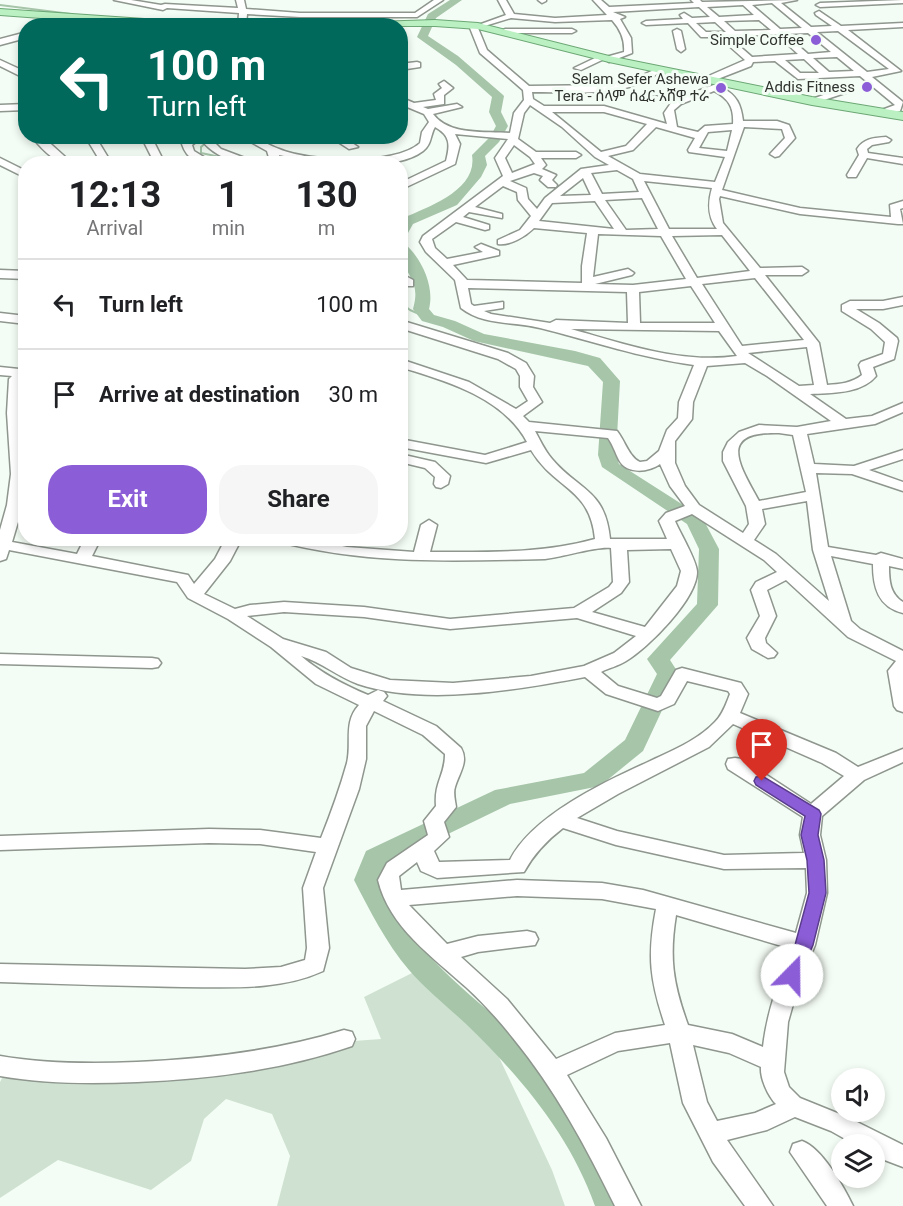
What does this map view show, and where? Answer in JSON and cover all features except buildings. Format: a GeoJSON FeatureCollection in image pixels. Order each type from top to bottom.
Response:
{"type":"FeatureCollection","features":[{"type":"Feature","properties":{"kind":"main road"},"geometry":{"type":"LineString","coordinates":[[2,7],[49,18]]}},
{"type":"Feature","properties":{"kind":"main road"},"geometry":{"type":"LineString","coordinates":[[408,23],[417,21],[505,31],[654,73],[684,77]]}},
{"type":"Feature","properties":{"kind":"main road"},"geometry":{"type":"LineString","coordinates":[[476,27],[713,85],[903,118]]}},
{"type":"Feature","properties":{"kind":"main road"},"geometry":{"type":"LineString","coordinates":[[713,85],[903,118]]}},
{"type":"Feature","properties":{"kind":"street"},"geometry":{"type":"LineString","coordinates":[[117,0],[164,7],[371,18]]}},
{"type":"Feature","properties":{"kind":"street"},"geometry":{"type":"LineString","coordinates":[[143,18],[175,0]]}},
{"type":"Feature","properties":{"kind":"street"},"geometry":{"type":"LineString","coordinates":[[240,0],[243,4],[244,18]]}},
{"type":"Feature","properties":{"kind":"street"},"geometry":{"type":"LineString","coordinates":[[408,20],[417,21],[439,0]]}},
{"type":"Feature","properties":{"kind":"street"},"geometry":{"type":"LineString","coordinates":[[502,0],[511,16]]}},
{"type":"Feature","properties":{"kind":"street"},"geometry":{"type":"LineString","coordinates":[[597,0],[614,18],[634,30],[699,30]]}},
{"type":"Feature","properties":{"kind":"street"},"geometry":{"type":"LineString","coordinates":[[625,1],[653,0]]}},
{"type":"Feature","properties":{"kind":"street"},"geometry":{"type":"LineString","coordinates":[[668,0],[699,30],[709,36],[723,31],[768,24]]}},
{"type":"Feature","properties":{"kind":"street"},"geometry":{"type":"LineString","coordinates":[[773,0],[783,8]]}},
{"type":"Feature","properties":{"kind":"street"},"geometry":{"type":"LineString","coordinates":[[793,0],[698,3],[635,12],[614,18],[562,20],[511,16],[476,27],[483,51],[543,109],[615,167],[637,177],[717,188],[800,211],[901,221]]}},
{"type":"Feature","properties":{"kind":"street"},"geometry":{"type":"LineString","coordinates":[[578,68],[629,51],[635,12],[625,1]]}},
{"type":"Feature","properties":{"kind":"street"},"geometry":{"type":"LineString","coordinates":[[743,1],[827,75]]}},
{"type":"Feature","properties":{"kind":"street"},"geometry":{"type":"LineString","coordinates":[[884,1],[897,10],[903,10]]}},
{"type":"Feature","properties":{"kind":"street"},"geometry":{"type":"LineString","coordinates":[[858,2],[903,1]]}},
{"type":"Feature","properties":{"kind":"street"},"geometry":{"type":"LineString","coordinates":[[708,12],[783,8],[870,10],[858,2]]}},
{"type":"Feature","properties":{"kind":"street"},"geometry":{"type":"LineString","coordinates":[[698,3],[715,19],[739,51],[754,65]]}},
{"type":"Feature","properties":{"kind":"street"},"geometry":{"type":"LineString","coordinates":[[606,10],[682,13]]}},
{"type":"Feature","properties":{"kind":"street"},"geometry":{"type":"LineString","coordinates":[[777,58],[798,76],[897,71],[812,10]]}},
{"type":"Feature","properties":{"kind":"street"},"geometry":{"type":"LineString","coordinates":[[811,30],[812,10]]}},
{"type":"Feature","properties":{"kind":"street"},"geometry":{"type":"LineString","coordinates":[[852,37],[899,33],[893,26],[876,15]]}},
{"type":"Feature","properties":{"kind":"street"},"geometry":{"type":"LineString","coordinates":[[851,16],[865,27]]}},
{"type":"Feature","properties":{"kind":"street"},"geometry":{"type":"LineString","coordinates":[[634,30],[690,20],[761,17]]}},
{"type":"Feature","properties":{"kind":"street"},"geometry":{"type":"LineString","coordinates":[[723,31],[733,34],[903,25]]}},
{"type":"Feature","properties":{"kind":"street"},"geometry":{"type":"LineString","coordinates":[[811,30],[902,105],[897,109],[882,113]]}},
{"type":"Feature","properties":{"kind":"street"},"geometry":{"type":"LineString","coordinates":[[505,31],[586,31]]}},
{"type":"Feature","properties":{"kind":"street"},"geometry":{"type":"LineString","coordinates":[[677,31],[681,49]]}},
{"type":"Feature","properties":{"kind":"street"},"geometry":{"type":"LineString","coordinates":[[750,33],[763,44]]}},
{"type":"Feature","properties":{"kind":"street"},"geometry":{"type":"LineString","coordinates":[[0,42],[18,37]]}},
{"type":"Feature","properties":{"kind":"street"},"geometry":{"type":"LineString","coordinates":[[830,45],[861,44]]}},
{"type":"Feature","properties":{"kind":"street"},"geometry":{"type":"LineString","coordinates":[[739,51],[795,48]]}},
{"type":"Feature","properties":{"kind":"street"},"geometry":{"type":"LineString","coordinates":[[673,128],[670,109],[678,102],[754,65],[777,58],[841,54]]}},
{"type":"Feature","properties":{"kind":"street"},"geometry":{"type":"LineString","coordinates":[[0,63],[18,71]]}},
{"type":"Feature","properties":{"kind":"street"},"geometry":{"type":"LineString","coordinates":[[408,66],[417,64]]}},
{"type":"Feature","properties":{"kind":"street"},"geometry":{"type":"LineString","coordinates":[[12,67],[18,66]]}},
{"type":"Feature","properties":{"kind":"street"},"geometry":{"type":"LineString","coordinates":[[528,94],[612,87],[638,81],[654,73]]}},
{"type":"Feature","properties":{"kind":"street"},"geometry":{"type":"LineString","coordinates":[[415,105],[441,102],[439,94],[448,88],[444,84]]}},
{"type":"Feature","properties":{"kind":"street"},"geometry":{"type":"LineString","coordinates":[[713,85],[726,92],[737,107],[739,126],[731,155],[717,188],[714,208],[725,232],[813,343],[821,388]]}},
{"type":"Feature","properties":{"kind":"street"},"geometry":{"type":"LineString","coordinates":[[612,87],[621,93]]}},
{"type":"Feature","properties":{"kind":"street"},"geometry":{"type":"LineString","coordinates":[[812,101],[848,89]]}},
{"type":"Feature","properties":{"kind":"street"},"geometry":{"type":"LineString","coordinates":[[528,94],[505,137],[500,158],[506,179],[522,190],[523,200],[534,220]]}},
{"type":"Feature","properties":{"kind":"street"},"geometry":{"type":"LineString","coordinates":[[656,98],[678,102]]}},
{"type":"Feature","properties":{"kind":"street"},"geometry":{"type":"LineString","coordinates":[[408,103],[427,112],[434,122],[449,131],[505,137],[534,154],[541,165],[534,170],[506,179],[469,209],[427,238],[426,242],[430,250],[463,284],[465,304],[471,310],[488,316],[538,324],[625,348],[702,361],[727,362],[743,355],[813,343]]}},
{"type":"Feature","properties":{"kind":"street"},"geometry":{"type":"LineString","coordinates":[[0,108],[18,107]]}},
{"type":"Feature","properties":{"kind":"street"},"geometry":{"type":"LineString","coordinates":[[427,112],[458,107]]}},
{"type":"Feature","properties":{"kind":"street"},"geometry":{"type":"LineString","coordinates":[[543,109],[594,107],[700,136]]}},
{"type":"Feature","properties":{"kind":"street"},"geometry":{"type":"LineString","coordinates":[[405,156],[427,141],[427,132],[434,122]]}},
{"type":"Feature","properties":{"kind":"street"},"geometry":{"type":"LineString","coordinates":[[599,156],[629,148],[654,123]]}},
{"type":"Feature","properties":{"kind":"street"},"geometry":{"type":"LineString","coordinates":[[731,155],[693,150],[705,129],[777,123],[786,127],[790,138],[775,154]]}},
{"type":"Feature","properties":{"kind":"street"},"geometry":{"type":"LineString","coordinates":[[408,184],[436,172],[451,162],[455,144],[449,131]]}},
{"type":"Feature","properties":{"kind":"street"},"geometry":{"type":"LineString","coordinates":[[852,175],[864,155],[862,149],[866,144],[886,140]]}},
{"type":"Feature","properties":{"kind":"street"},"geometry":{"type":"LineString","coordinates":[[43,144],[58,156]]}},
{"type":"Feature","properties":{"kind":"street"},"geometry":{"type":"LineString","coordinates":[[187,144],[190,153],[195,156]]}},
{"type":"Feature","properties":{"kind":"street"},"geometry":{"type":"LineString","coordinates":[[206,144],[217,151],[232,156]]}},
{"type":"Feature","properties":{"kind":"street"},"geometry":{"type":"LineString","coordinates":[[260,144],[272,150],[299,156]]}},
{"type":"Feature","properties":{"kind":"street"},"geometry":{"type":"LineString","coordinates":[[347,144],[352,147]]}},
{"type":"Feature","properties":{"kind":"street"},"geometry":{"type":"LineString","coordinates":[[272,150],[300,146]]}},
{"type":"Feature","properties":{"kind":"street"},"geometry":{"type":"LineString","coordinates":[[272,150],[274,156]]}},
{"type":"Feature","properties":{"kind":"street"},"geometry":{"type":"LineString","coordinates":[[534,154],[576,155]]}},
{"type":"Feature","properties":{"kind":"street"},"geometry":{"type":"LineString","coordinates":[[864,155],[903,161]]}},
{"type":"Feature","properties":{"kind":"street"},"geometry":{"type":"LineString","coordinates":[[0,161],[18,171]]}},
{"type":"Feature","properties":{"kind":"street"},"geometry":{"type":"LineString","coordinates":[[502,242],[517,236],[534,220],[549,200],[585,171],[615,167]]}},
{"type":"Feature","properties":{"kind":"street"},"geometry":{"type":"LineString","coordinates":[[534,170],[551,175],[545,180],[552,186]]}},
{"type":"Feature","properties":{"kind":"street"},"geometry":{"type":"LineString","coordinates":[[585,171],[599,199],[623,233]]}},
{"type":"Feature","properties":{"kind":"street"},"geometry":{"type":"LineString","coordinates":[[637,177],[666,234],[723,327],[743,355],[843,423]]}},
{"type":"Feature","properties":{"kind":"street"},"geometry":{"type":"LineString","coordinates":[[549,200],[646,195]]}},
{"type":"Feature","properties":{"kind":"street"},"geometry":{"type":"LineString","coordinates":[[901,221],[894,207],[903,204]]}},
{"type":"Feature","properties":{"kind":"street"},"geometry":{"type":"LineString","coordinates":[[469,209],[498,216]]}},
{"type":"Feature","properties":{"kind":"street"},"geometry":{"type":"LineString","coordinates":[[456,218],[485,227]]}},
{"type":"Feature","properties":{"kind":"street"},"geometry":{"type":"LineString","coordinates":[[534,220],[593,231],[623,233],[725,232]]}},
{"type":"Feature","properties":{"kind":"street"},"geometry":{"type":"LineString","coordinates":[[588,285],[586,266],[593,244],[593,231]]}},
{"type":"Feature","properties":{"kind":"street"},"geometry":{"type":"LineString","coordinates":[[445,263],[495,253],[481,247]]}},
{"type":"Feature","properties":{"kind":"street"},"geometry":{"type":"LineString","coordinates":[[463,284],[566,287],[588,285],[633,289],[757,274],[766,270],[802,271]]}},
{"type":"Feature","properties":{"kind":"street"},"geometry":{"type":"LineString","coordinates":[[524,271],[566,287]]}},
{"type":"Feature","properties":{"kind":"street"},"geometry":{"type":"LineString","coordinates":[[588,285],[628,273]]}},
{"type":"Feature","properties":{"kind":"street"},"geometry":{"type":"LineString","coordinates":[[0,274],[18,275]]}},
{"type":"Feature","properties":{"kind":"street"},"geometry":{"type":"LineString","coordinates":[[633,289],[634,327]]}},
{"type":"Feature","properties":{"kind":"street"},"geometry":{"type":"LineString","coordinates":[[795,390],[847,387],[865,381],[869,376],[867,365],[889,356],[892,341],[875,326],[847,310],[847,307],[858,304],[883,305],[903,301]]}},
{"type":"Feature","properties":{"kind":"street"},"geometry":{"type":"LineString","coordinates":[[471,310],[486,305],[500,305]]}},
{"type":"Feature","properties":{"kind":"street"},"geometry":{"type":"LineString","coordinates":[[0,317],[18,319]]}},
{"type":"Feature","properties":{"kind":"street"},"geometry":{"type":"LineString","coordinates":[[538,324],[723,327]]}},
{"type":"Feature","properties":{"kind":"street"},"geometry":{"type":"LineString","coordinates":[[408,326],[488,350],[521,366],[527,376],[525,381],[528,391],[535,402],[514,415]]}},
{"type":"Feature","properties":{"kind":"street"},"geometry":{"type":"LineString","coordinates":[[702,361],[686,402],[685,419],[669,435],[665,444],[669,471],[683,512],[745,541],[788,573],[854,633],[903,658]]}},
{"type":"Feature","properties":{"kind":"street"},"geometry":{"type":"LineString","coordinates":[[408,366],[472,390],[494,401],[514,415],[525,426],[539,453],[550,466],[586,494],[598,510],[611,544],[621,582],[615,590],[578,613]]}},
{"type":"Feature","properties":{"kind":"street"},"geometry":{"type":"LineString","coordinates":[[0,371],[18,371]]}},
{"type":"Feature","properties":{"kind":"street"},"geometry":{"type":"LineString","coordinates":[[18,377],[14,416],[18,474]]}},
{"type":"Feature","properties":{"kind":"street"},"geometry":{"type":"LineString","coordinates":[[745,541],[755,530],[757,524],[754,506],[730,462],[729,453],[735,440],[753,430],[775,429],[800,432],[822,425],[875,420],[903,407]]}},
{"type":"Feature","properties":{"kind":"street"},"geometry":{"type":"LineString","coordinates":[[525,426],[612,434],[621,444],[627,461],[638,467],[652,464],[666,453]]}},
{"type":"Feature","properties":{"kind":"street"},"geometry":{"type":"LineString","coordinates":[[800,432],[821,550],[844,624]]}},
{"type":"Feature","properties":{"kind":"street"},"geometry":{"type":"LineString","coordinates":[[408,444],[486,459],[536,444]]}},
{"type":"Feature","properties":{"kind":"street"},"geometry":{"type":"LineString","coordinates":[[854,470],[903,454]]}},
{"type":"Feature","properties":{"kind":"street"},"geometry":{"type":"LineString","coordinates":[[408,460],[438,469],[443,476],[441,484]]}},
{"type":"Feature","properties":{"kind":"street"},"geometry":{"type":"LineString","coordinates":[[808,468],[854,470],[903,487]]}},
{"type":"Feature","properties":{"kind":"street"},"geometry":{"type":"LineString","coordinates":[[0,485],[18,492]]}},
{"type":"Feature","properties":{"kind":"street"},"geometry":{"type":"LineString","coordinates":[[754,506],[813,495]]}},
{"type":"Feature","properties":{"kind":"street"},"geometry":{"type":"LineString","coordinates":[[18,496],[1,548],[83,558],[182,578],[194,594],[234,615],[277,643],[310,674],[369,703],[424,726],[454,752],[454,768],[444,789],[446,807],[435,819],[437,839],[396,867],[389,875],[393,898],[409,919],[443,954],[500,1005],[551,1072],[592,1136],[628,1206]]}},
{"type":"Feature","properties":{"kind":"street"},"geometry":{"type":"LineString","coordinates":[[277,643],[320,656],[345,672],[390,686],[453,689],[531,682],[588,671],[620,657],[649,634],[685,586],[689,571],[667,521],[683,512]]}},
{"type":"Feature","properties":{"kind":"street"},"geometry":{"type":"LineString","coordinates":[[421,556],[429,525]]}},
{"type":"Feature","properties":{"kind":"street"},"geometry":{"type":"LineString","coordinates":[[314,546],[326,549],[421,556],[545,554],[611,544],[676,544]]}},
{"type":"Feature","properties":{"kind":"street"},"geometry":{"type":"LineString","coordinates":[[83,558],[89,546]]}},
{"type":"Feature","properties":{"kind":"street"},"geometry":{"type":"LineString","coordinates":[[194,594],[222,561],[230,546]]}},
{"type":"Feature","properties":{"kind":"street"},"geometry":{"type":"LineString","coordinates":[[821,550],[881,558],[903,564]]}},
{"type":"Feature","properties":{"kind":"street"},"geometry":{"type":"LineString","coordinates":[[881,558],[882,588],[893,603],[903,608]]}},
{"type":"Feature","properties":{"kind":"street"},"geometry":{"type":"LineString","coordinates":[[768,653],[758,645],[756,639],[768,616],[759,590],[762,585],[788,573]]}},
{"type":"Feature","properties":{"kind":"street"},"geometry":{"type":"LineString","coordinates":[[234,615],[264,608],[313,608],[364,612],[450,624],[578,613],[649,634]]}},
{"type":"Feature","properties":{"kind":"street"},"geometry":{"type":"LineString","coordinates":[[0,659],[152,663]]}},
{"type":"Feature","properties":{"kind":"street"},"geometry":{"type":"LineString","coordinates":[[903,664],[897,672],[903,706]]}},
{"type":"Feature","properties":{"kind":"street"},"geometry":{"type":"LineString","coordinates":[[423,849],[432,869],[512,869],[517,867],[519,860],[544,831],[560,820],[643,771],[699,744],[730,716],[738,694],[735,687],[682,674],[668,700],[651,703],[612,690],[588,671]]}},
{"type":"Feature","properties":{"kind":"street"},"geometry":{"type":"LineString","coordinates":[[0,973],[192,978],[269,977],[303,972],[315,965],[318,948],[314,888],[349,789],[357,759],[357,726],[361,714],[369,703],[390,686]]}},
{"type":"Feature","properties":{"kind":"street"},"geometry":{"type":"LineString","coordinates":[[730,716],[829,758],[857,775]]}},
{"type":"Feature","properties":{"kind":"street"},"geometry":{"type":"LineString","coordinates":[[903,755],[857,775],[813,814],[810,835],[816,860],[817,893],[804,945],[786,990],[777,1022],[772,1072],[780,1093],[792,1105],[839,1124],[880,1147],[903,1156]]}},
{"type":"Feature","properties":{"kind":"street"},"geometry":{"type":"LineString","coordinates":[[735,764],[813,814]]}},
{"type":"Feature","properties":{"kind":"street"},"geometry":{"type":"LineString","coordinates":[[560,820],[616,838],[723,862],[816,860]]}},
{"type":"Feature","properties":{"kind":"street"},"geometry":{"type":"LineString","coordinates":[[0,843],[209,836],[260,837],[327,846]]}},
{"type":"Feature","properties":{"kind":"street"},"geometry":{"type":"LineString","coordinates":[[393,898],[476,890],[554,888],[623,893],[777,935],[804,945]]}},
{"type":"Feature","properties":{"kind":"street"},"geometry":{"type":"LineString","coordinates":[[667,905],[660,958],[669,1003],[679,1032],[695,1103],[722,1154],[760,1206]]}},
{"type":"Feature","properties":{"kind":"street"},"geometry":{"type":"LineString","coordinates":[[443,954],[478,944],[527,939]]}},
{"type":"Feature","properties":{"kind":"street"},"geometry":{"type":"LineString","coordinates":[[551,1072],[615,1042],[679,1032],[732,1044],[774,1062]]}},
{"type":"Feature","properties":{"kind":"street"},"geometry":{"type":"LineString","coordinates":[[0,1066],[44,1072],[85,1074],[204,1070],[313,1050],[344,1039]]}},
{"type":"Feature","properties":{"kind":"street"},"geometry":{"type":"LineString","coordinates":[[711,1133],[776,1115],[788,1110],[792,1105]]}},
{"type":"Feature","properties":{"kind":"street"},"geometry":{"type":"LineString","coordinates":[[802,1152],[832,1191],[840,1206]]}},
{"type":"Feature","properties":{"kind":"green space"},"geometry":{"type":"Polygon","coordinates":[[[416,971],[498,1055],[552,1170],[565,1206],[277,1206],[290,1156],[272,1114],[226,1099],[204,1119],[191,1161],[151,1190],[58,1160],[0,1198],[0,1082],[5,1072],[184,1064],[326,1043],[381,1039],[364,997],[416,971]]]}},
{"type":"Feature","properties":{"kind":"waterway"},"geometry":{"type":"LineString","coordinates":[[408,221],[452,202],[474,177],[480,165],[478,155],[495,139],[502,126],[495,112],[498,96],[466,67],[422,37],[432,16],[457,0]]}},
{"type":"Feature","properties":{"kind":"waterway"},"geometry":{"type":"LineString","coordinates":[[0,5],[71,14],[73,18]]}},
{"type":"Feature","properties":{"kind":"waterway"},"geometry":{"type":"LineString","coordinates":[[204,144],[201,147],[201,153],[216,156]]}},
{"type":"Feature","properties":{"kind":"waterway"},"geometry":{"type":"LineString","coordinates":[[408,258],[422,284],[424,300],[421,309],[428,318],[449,324],[480,338],[575,356],[594,362],[612,381],[607,455],[611,467],[695,521],[709,549],[707,605],[658,659],[668,674],[635,745],[591,780],[504,796],[375,858],[367,880],[397,932],[418,961],[503,1043],[559,1108],[590,1156],[611,1206]]}},
{"type":"Feature","properties":{"kind":"waterway"},"geometry":{"type":"LineString","coordinates":[[408,308],[428,318]]}},
{"type":"Feature","properties":{"kind":"place","name":"Simple Coffee"},"geometry":{"type":"Point","coordinates":[816,40]}},
{"type":"Feature","properties":{"kind":"place","name":"Addis Fitness"},"geometry":{"type":"Point","coordinates":[867,87]}},
{"type":"Feature","properties":{"kind":"place","name":"Selam Sefer Ashewa Tera - ሰላም ሰፈር አሸዋ ተራ"},"geometry":{"type":"Point","coordinates":[721,88]}},
{"type":"Feature","properties":{"kind":"route"},"geometry":{"type":"LineString","coordinates":[[762,781],[813,814],[810,835],[816,860],[817,893],[804,945],[792,975]]}}]}
